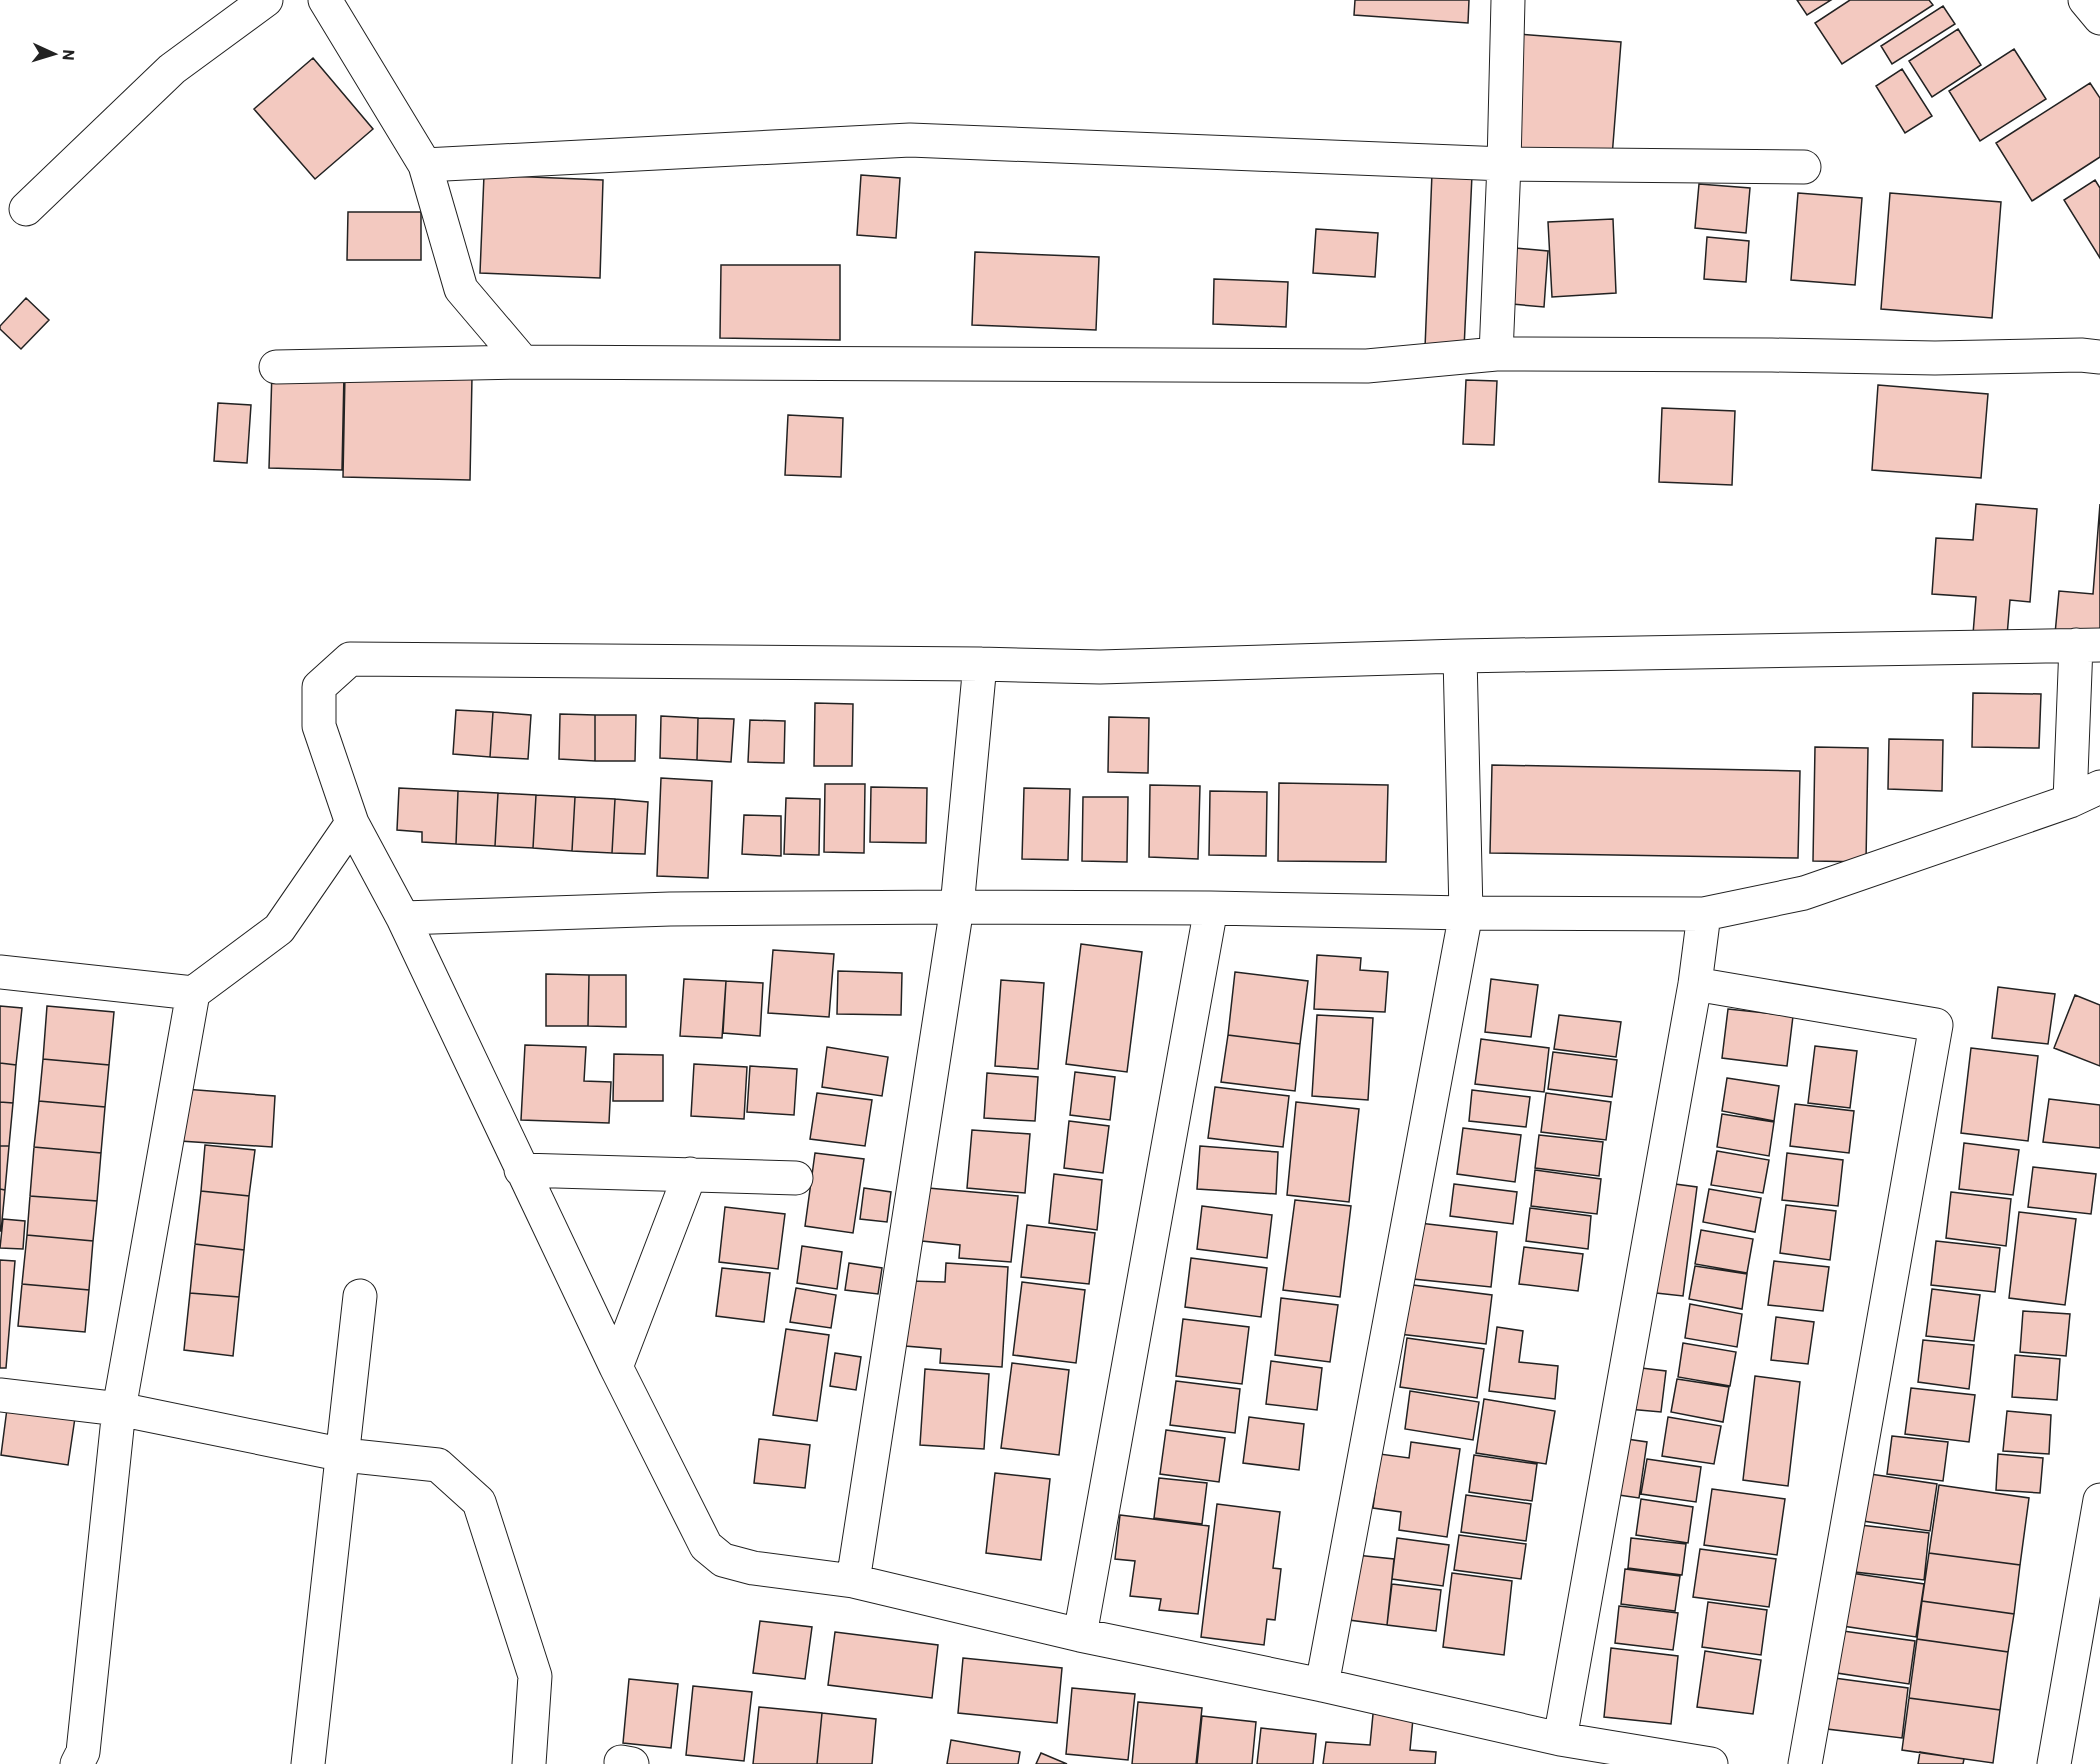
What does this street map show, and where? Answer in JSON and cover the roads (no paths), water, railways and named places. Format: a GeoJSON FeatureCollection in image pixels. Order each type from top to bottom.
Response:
{"type":"FeatureCollection","features":[{"type":"Feature","properties":{"kind":"street"},"geometry":{"type":"LineString","coordinates":[[26,209],[172,69],[266,0]]}},
{"type":"Feature","properties":{"kind":"street"},"geometry":{"type":"LineString","coordinates":[[325,0],[425,165],[461,289],[523,362]]}},
{"type":"Feature","properties":{"kind":"street"},"geometry":{"type":"LineString","coordinates":[[1496,354],[1508,0]]}},
{"type":"Feature","properties":{"kind":"street"},"geometry":{"type":"LineString","coordinates":[[2085,0],[2100,18]]}},
{"type":"Feature","properties":{"kind":"street"},"geometry":{"type":"LineString","coordinates":[[425,165],[909,140],[1504,164],[1804,167]]}},
{"type":"Feature","properties":{"kind":"street"},"geometry":{"type":"LineString","coordinates":[[276,367],[523,362],[1367,366],[1496,354],[1935,358],[2081,355],[2100,357]]}},
{"type":"Feature","properties":{"kind":"street"},"geometry":{"type":"LineString","coordinates":[[1711,1764],[1560,1739],[1080,1635],[853,1581],[753,1568],[723,1560],[706,1546],[616,1367],[403,918],[352,823],[319,726],[319,687],[350,659],[1100,667],[1460,656],[2088,645],[2070,801]]}},
{"type":"Feature","properties":{"kind":"street"},"geometry":{"type":"LineString","coordinates":[[1322,1686],[1466,913],[1460,656]]}},
{"type":"Feature","properties":{"kind":"street"},"geometry":{"type":"LineString","coordinates":[[853,1581],[957,907],[980,664]]}},
{"type":"Feature","properties":{"kind":"street"},"geometry":{"type":"LineString","coordinates":[[403,918],[670,909],[957,907],[1704,914],[1804,893],[2070,801],[2100,787]]}},
{"type":"Feature","properties":{"kind":"street"},"geometry":{"type":"LineString","coordinates":[[0,972],[193,993],[279,929],[352,823]]}},
{"type":"Feature","properties":{"kind":"street"},"geometry":{"type":"LineString","coordinates":[[1080,1635],[1211,908]]}},
{"type":"Feature","properties":{"kind":"street"},"geometry":{"type":"LineString","coordinates":[[1560,1739],[1695,984],[1704,914]]}},
{"type":"Feature","properties":{"kind":"street"},"geometry":{"type":"LineString","coordinates":[[1695,984],[1936,1025],[1804,1764]]}},
{"type":"Feature","properties":{"kind":"street"},"geometry":{"type":"LineString","coordinates":[[77,1764],[83,1752],[118,1409],[193,993]]}},
{"type":"Feature","properties":{"kind":"street"},"geometry":{"type":"LineString","coordinates":[[522,1170],[796,1178]]}},
{"type":"Feature","properties":{"kind":"street"},"geometry":{"type":"LineString","coordinates":[[616,1367],[690,1174]]}},
{"type":"Feature","properties":{"kind":"street"},"geometry":{"type":"LineString","coordinates":[[308,1764],[360,1296]]}},
{"type":"Feature","properties":{"kind":"street"},"geometry":{"type":"LineString","coordinates":[[0,1395],[118,1409],[344,1455],[438,1465],[479,1502],[535,1676],[529,1764]]}},
{"type":"Feature","properties":{"kind":"street"},"geometry":{"type":"LineString","coordinates":[[2054,1764],[2100,1500]]}}]}
